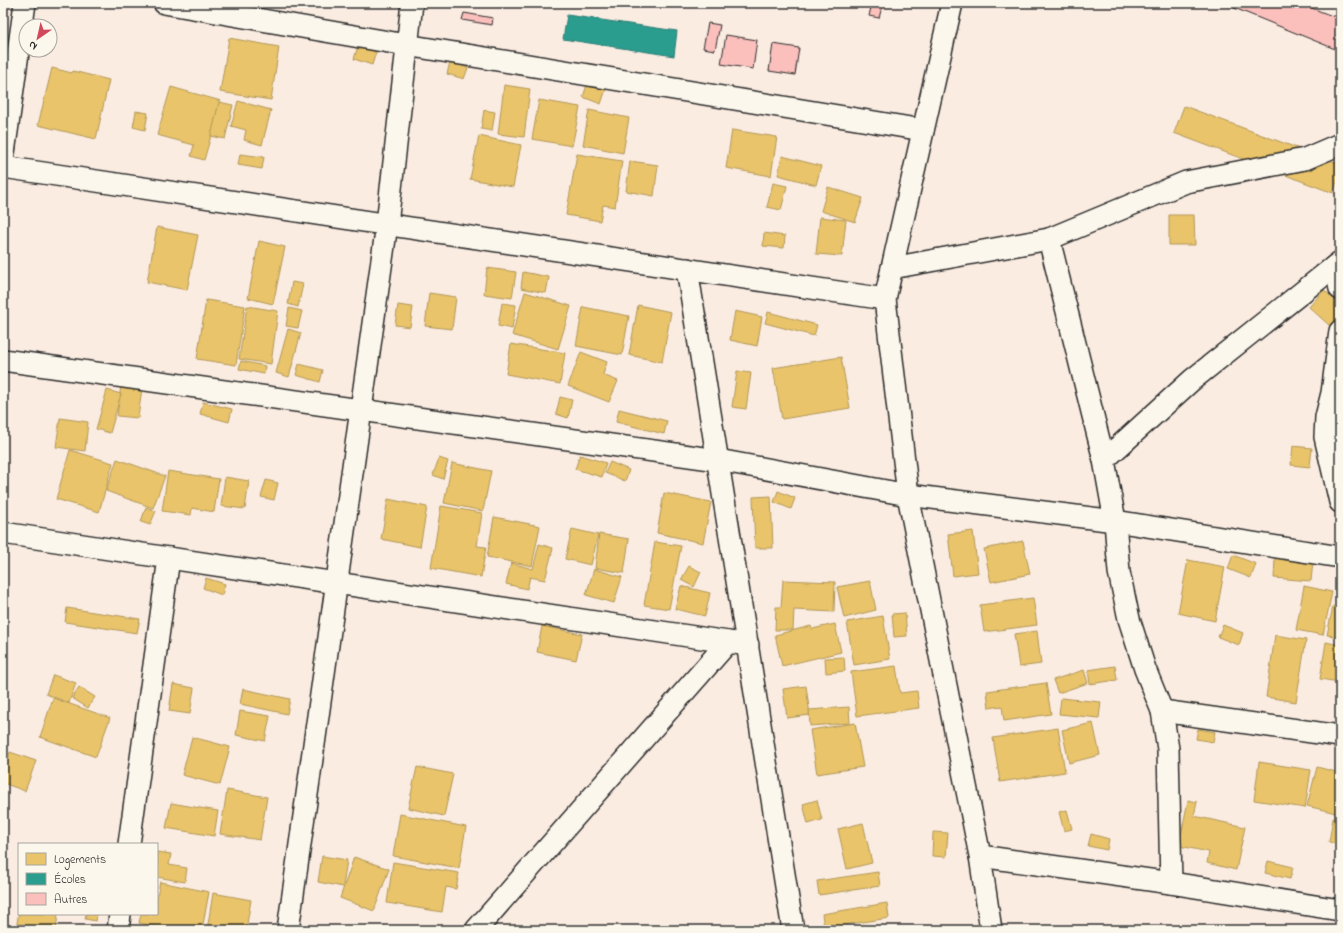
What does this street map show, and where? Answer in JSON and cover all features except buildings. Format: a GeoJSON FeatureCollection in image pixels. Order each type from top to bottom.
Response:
{"type":"FeatureCollection","features":[{"type":"Feature","properties":{"kind":"street"},"geometry":{"type":"LineString","coordinates":[[3,160],[25,3]]}},
{"type":"Feature","properties":{"kind":"street"},"geometry":{"type":"LineString","coordinates":[[164,3],[406,45],[923,130]]}},
{"type":"Feature","properties":{"kind":"street"},"geometry":{"type":"LineString","coordinates":[[288,930],[387,224],[406,45],[412,3]]}},
{"type":"Feature","properties":{"kind":"street"},"geometry":{"type":"LineString","coordinates":[[952,3],[885,299],[908,495],[980,856],[991,930]]}},
{"type":"Feature","properties":{"kind":"street"},"geometry":{"type":"LineString","coordinates":[[892,268],[1049,238],[1186,182],[1305,159],[1340,144]]}},
{"type":"Feature","properties":{"kind":"street"},"geometry":{"type":"LineString","coordinates":[[3,167],[885,299]]}},
{"type":"Feature","properties":{"kind":"street"},"geometry":{"type":"LineString","coordinates":[[1049,238],[1104,460],[1115,521],[1119,572],[1129,618],[1145,669],[1162,711],[1168,749],[1171,883]]}},
{"type":"Feature","properties":{"kind":"street"},"geometry":{"type":"LineString","coordinates":[[1104,460],[1192,380],[1337,264]]}},
{"type":"Feature","properties":{"kind":"street"},"geometry":{"type":"LineString","coordinates":[[1337,264],[1340,289]]}},
{"type":"Feature","properties":{"kind":"street"},"geometry":{"type":"LineString","coordinates":[[687,269],[718,460],[738,644],[793,930]]}},
{"type":"Feature","properties":{"kind":"street"},"geometry":{"type":"LineString","coordinates":[[1340,331],[1332,393],[1326,417],[1325,437],[1340,502]]}},
{"type":"Feature","properties":{"kind":"street"},"geometry":{"type":"LineString","coordinates":[[3,360],[718,460],[908,495],[1115,521],[1340,557]]}},
{"type":"Feature","properties":{"kind":"street"},"geometry":{"type":"LineString","coordinates":[[3,533],[738,644]]}},
{"type":"Feature","properties":{"kind":"street"},"geometry":{"type":"LineString","coordinates":[[130,843],[169,558]]}},
{"type":"Feature","properties":{"kind":"street"},"geometry":{"type":"LineString","coordinates":[[476,930],[738,644]]}},
{"type":"Feature","properties":{"kind":"street"},"geometry":{"type":"LineString","coordinates":[[1162,711],[1340,736]]}},
{"type":"Feature","properties":{"kind":"street"},"geometry":{"type":"LineString","coordinates":[[980,856],[1171,883],[1340,910]]}},
{"type":"Feature","properties":{"kind":"street"},"geometry":{"type":"LineString","coordinates":[[118,930],[120,915]]}}]}
